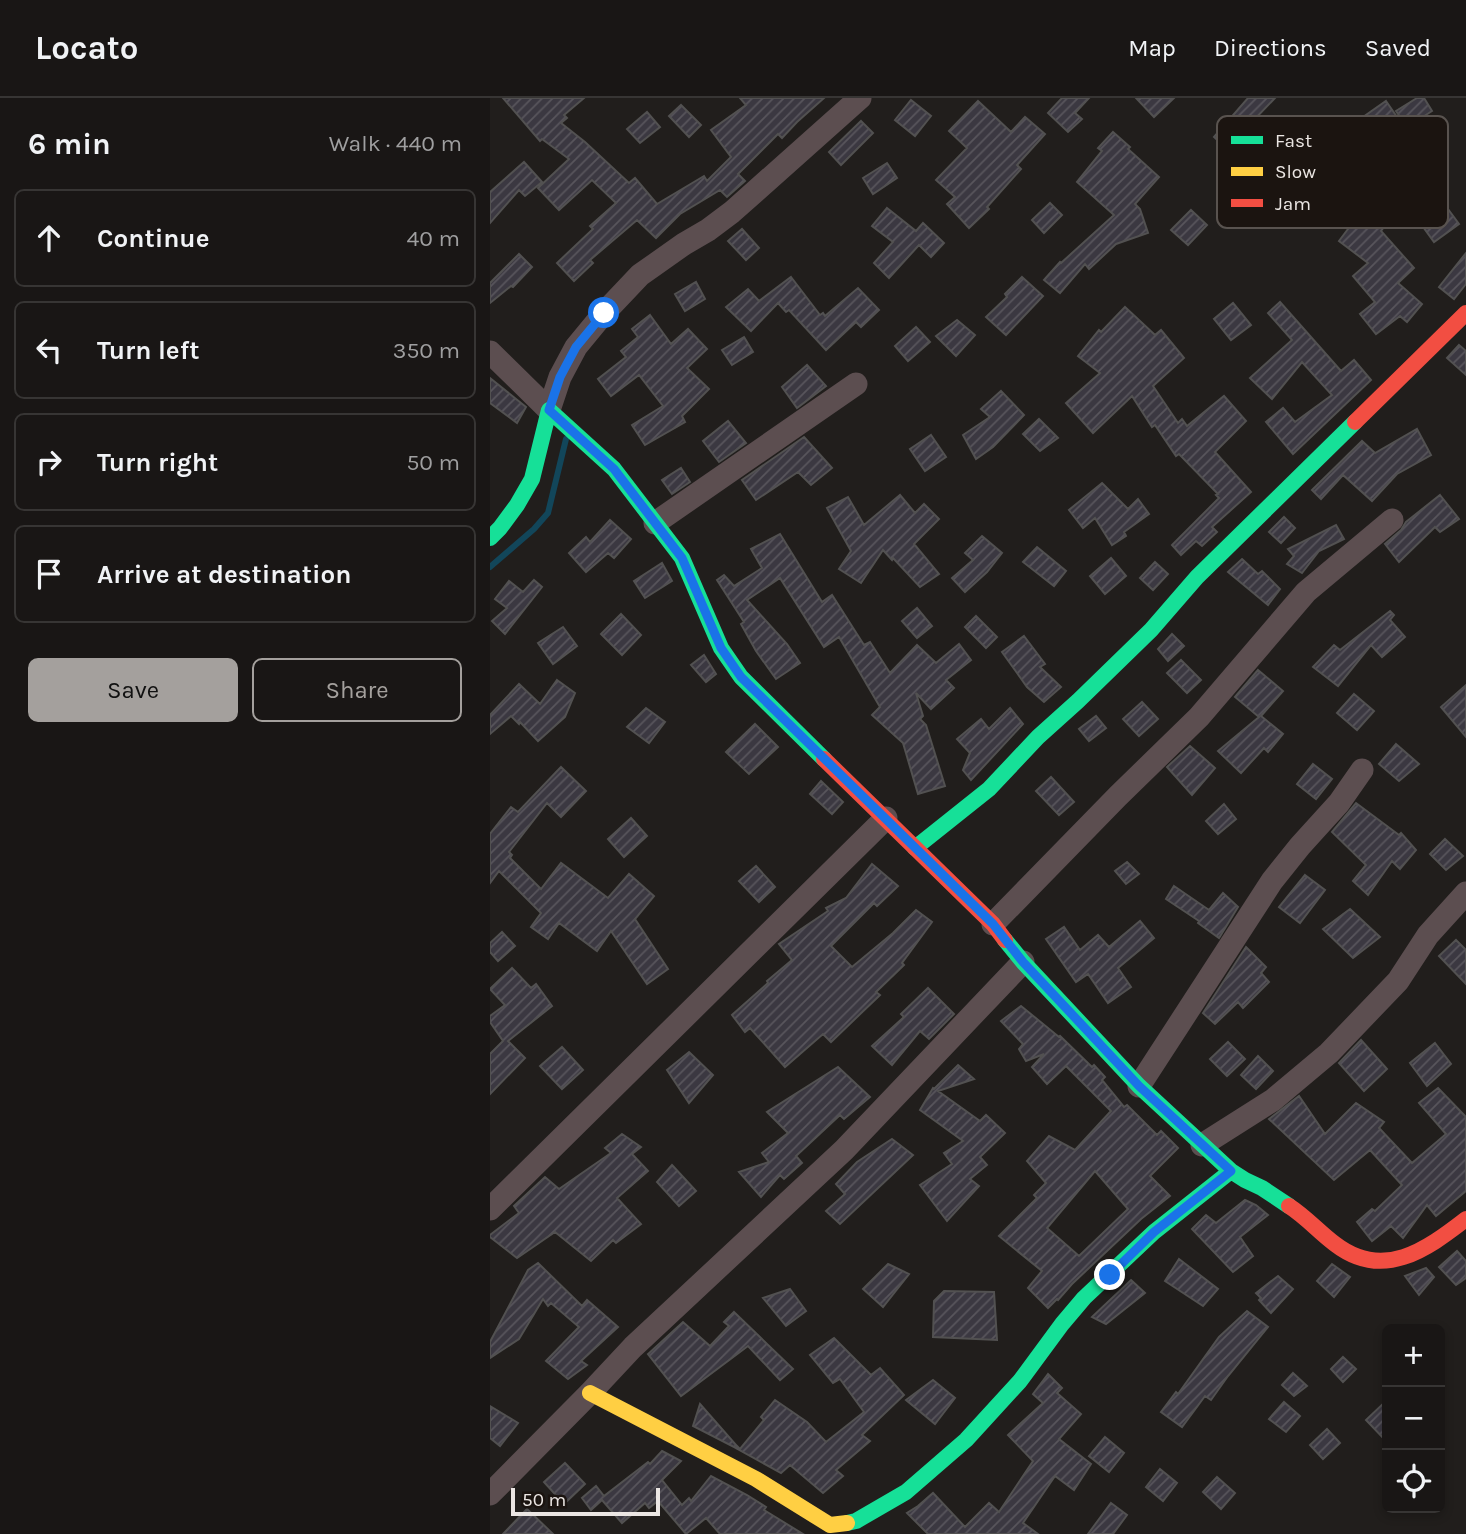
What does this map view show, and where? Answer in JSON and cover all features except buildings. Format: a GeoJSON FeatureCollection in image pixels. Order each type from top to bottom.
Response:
{"type":"FeatureCollection","features":[{"type":"Feature","properties":{"kind":"street"},"geometry":{"type":"LineString","coordinates":[[490,538],[517,505],[532,479],[560,377],[576,347],[604,313],[640,275],[733,212],[860,98]]}},
{"type":"Feature","properties":{"kind":"street"},"geometry":{"type":"LineString","coordinates":[[915,848],[989,789],[1038,737],[1151,629],[1197,576],[1466,313]]}},
{"type":"Feature","properties":{"kind":"street"},"geometry":{"type":"LineString","coordinates":[[490,352],[614,469],[682,558],[721,648],[741,677],[993,924],[1023,962],[1139,1086],[1231,1171],[1264,1188],[1295,1210],[1320,1233],[1349,1254],[1363,1260],[1394,1261],[1444,1236],[1466,1219]]}},
{"type":"Feature","properties":{"kind":"street"},"geometry":{"type":"LineString","coordinates":[[655,523],[856,384]]}},
{"type":"Feature","properties":{"kind":"street"},"geometry":{"type":"LineString","coordinates":[[993,924],[1199,717],[1306,592],[1392,520]]}},
{"type":"Feature","properties":{"kind":"street"},"geometry":{"type":"LineString","coordinates":[[1139,1086],[1272,881],[1339,803],[1362,770]]}},
{"type":"Feature","properties":{"kind":"street"},"geometry":{"type":"LineString","coordinates":[[490,1209],[886,818]]}},
{"type":"Feature","properties":{"kind":"street"},"geometry":{"type":"LineString","coordinates":[[1202,1145],[1273,1100],[1329,1053],[1398,981],[1428,935],[1466,893]]}},
{"type":"Feature","properties":{"kind":"street"},"geometry":{"type":"LineString","coordinates":[[490,1494],[633,1347],[844,1150],[1023,962]]}},
{"type":"Feature","properties":{"kind":"street"},"geometry":{"type":"LineString","coordinates":[[590,1393],[757,1479],[830,1525],[856,1521],[906,1492],[966,1440],[1020,1381],[1084,1298],[1154,1232],[1231,1171]]}},
{"type":"Feature","properties":{"kind":"waterway"},"geometry":{"type":"LineString","coordinates":[[490,567],[534,529],[548,513],[566,439]]}},
{"type":"Feature","properties":{"kind":"traffic: fast"},"geometry":{"type":"LineString","coordinates":[[490,538],[517,505],[532,479],[549,410],[614,469],[682,558],[721,648],[741,677],[824,759]]}},
{"type":"Feature","properties":{"kind":"traffic: fast"},"geometry":{"type":"LineString","coordinates":[[915,848],[989,789],[1038,737],[1151,630],[1197,577],[1355,422]]}},
{"type":"Feature","properties":{"kind":"traffic: fast"},"geometry":{"type":"LineString","coordinates":[[1005,940],[1139,1086],[1231,1171],[1289,1206]]}},
{"type":"Feature","properties":{"kind":"traffic: fast"},"geometry":{"type":"LineString","coordinates":[[847,1523],[856,1521],[906,1492],[966,1440],[1020,1381],[1084,1298],[1154,1232],[1231,1171]]}},
{"type":"Feature","properties":{"kind":"traffic: slow"},"geometry":{"type":"LineString","coordinates":[[590,1393],[756,1479],[830,1525],[847,1523]]}},
{"type":"Feature","properties":{"kind":"traffic: jam"},"geometry":{"type":"LineString","coordinates":[[1355,422],[1466,313]]}},
{"type":"Feature","properties":{"kind":"traffic: jam"},"geometry":{"type":"LineString","coordinates":[[824,759],[993,924],[1005,940]]}},
{"type":"Feature","properties":{"kind":"traffic: jam"},"geometry":{"type":"LineString","coordinates":[[1289,1206],[1335,1244],[1353,1255],[1370,1260],[1387,1261],[1404,1257],[1435,1241],[1466,1219]]}},
{"type":"Feature","properties":{"kind":"route"},"geometry":{"type":"LineString","coordinates":[[604,313],[576,347],[560,377],[549,410],[614,469],[682,558],[721,648],[741,677],[993,924],[1023,962],[1139,1086],[1231,1171],[1154,1232],[1110,1275]]}}]}
